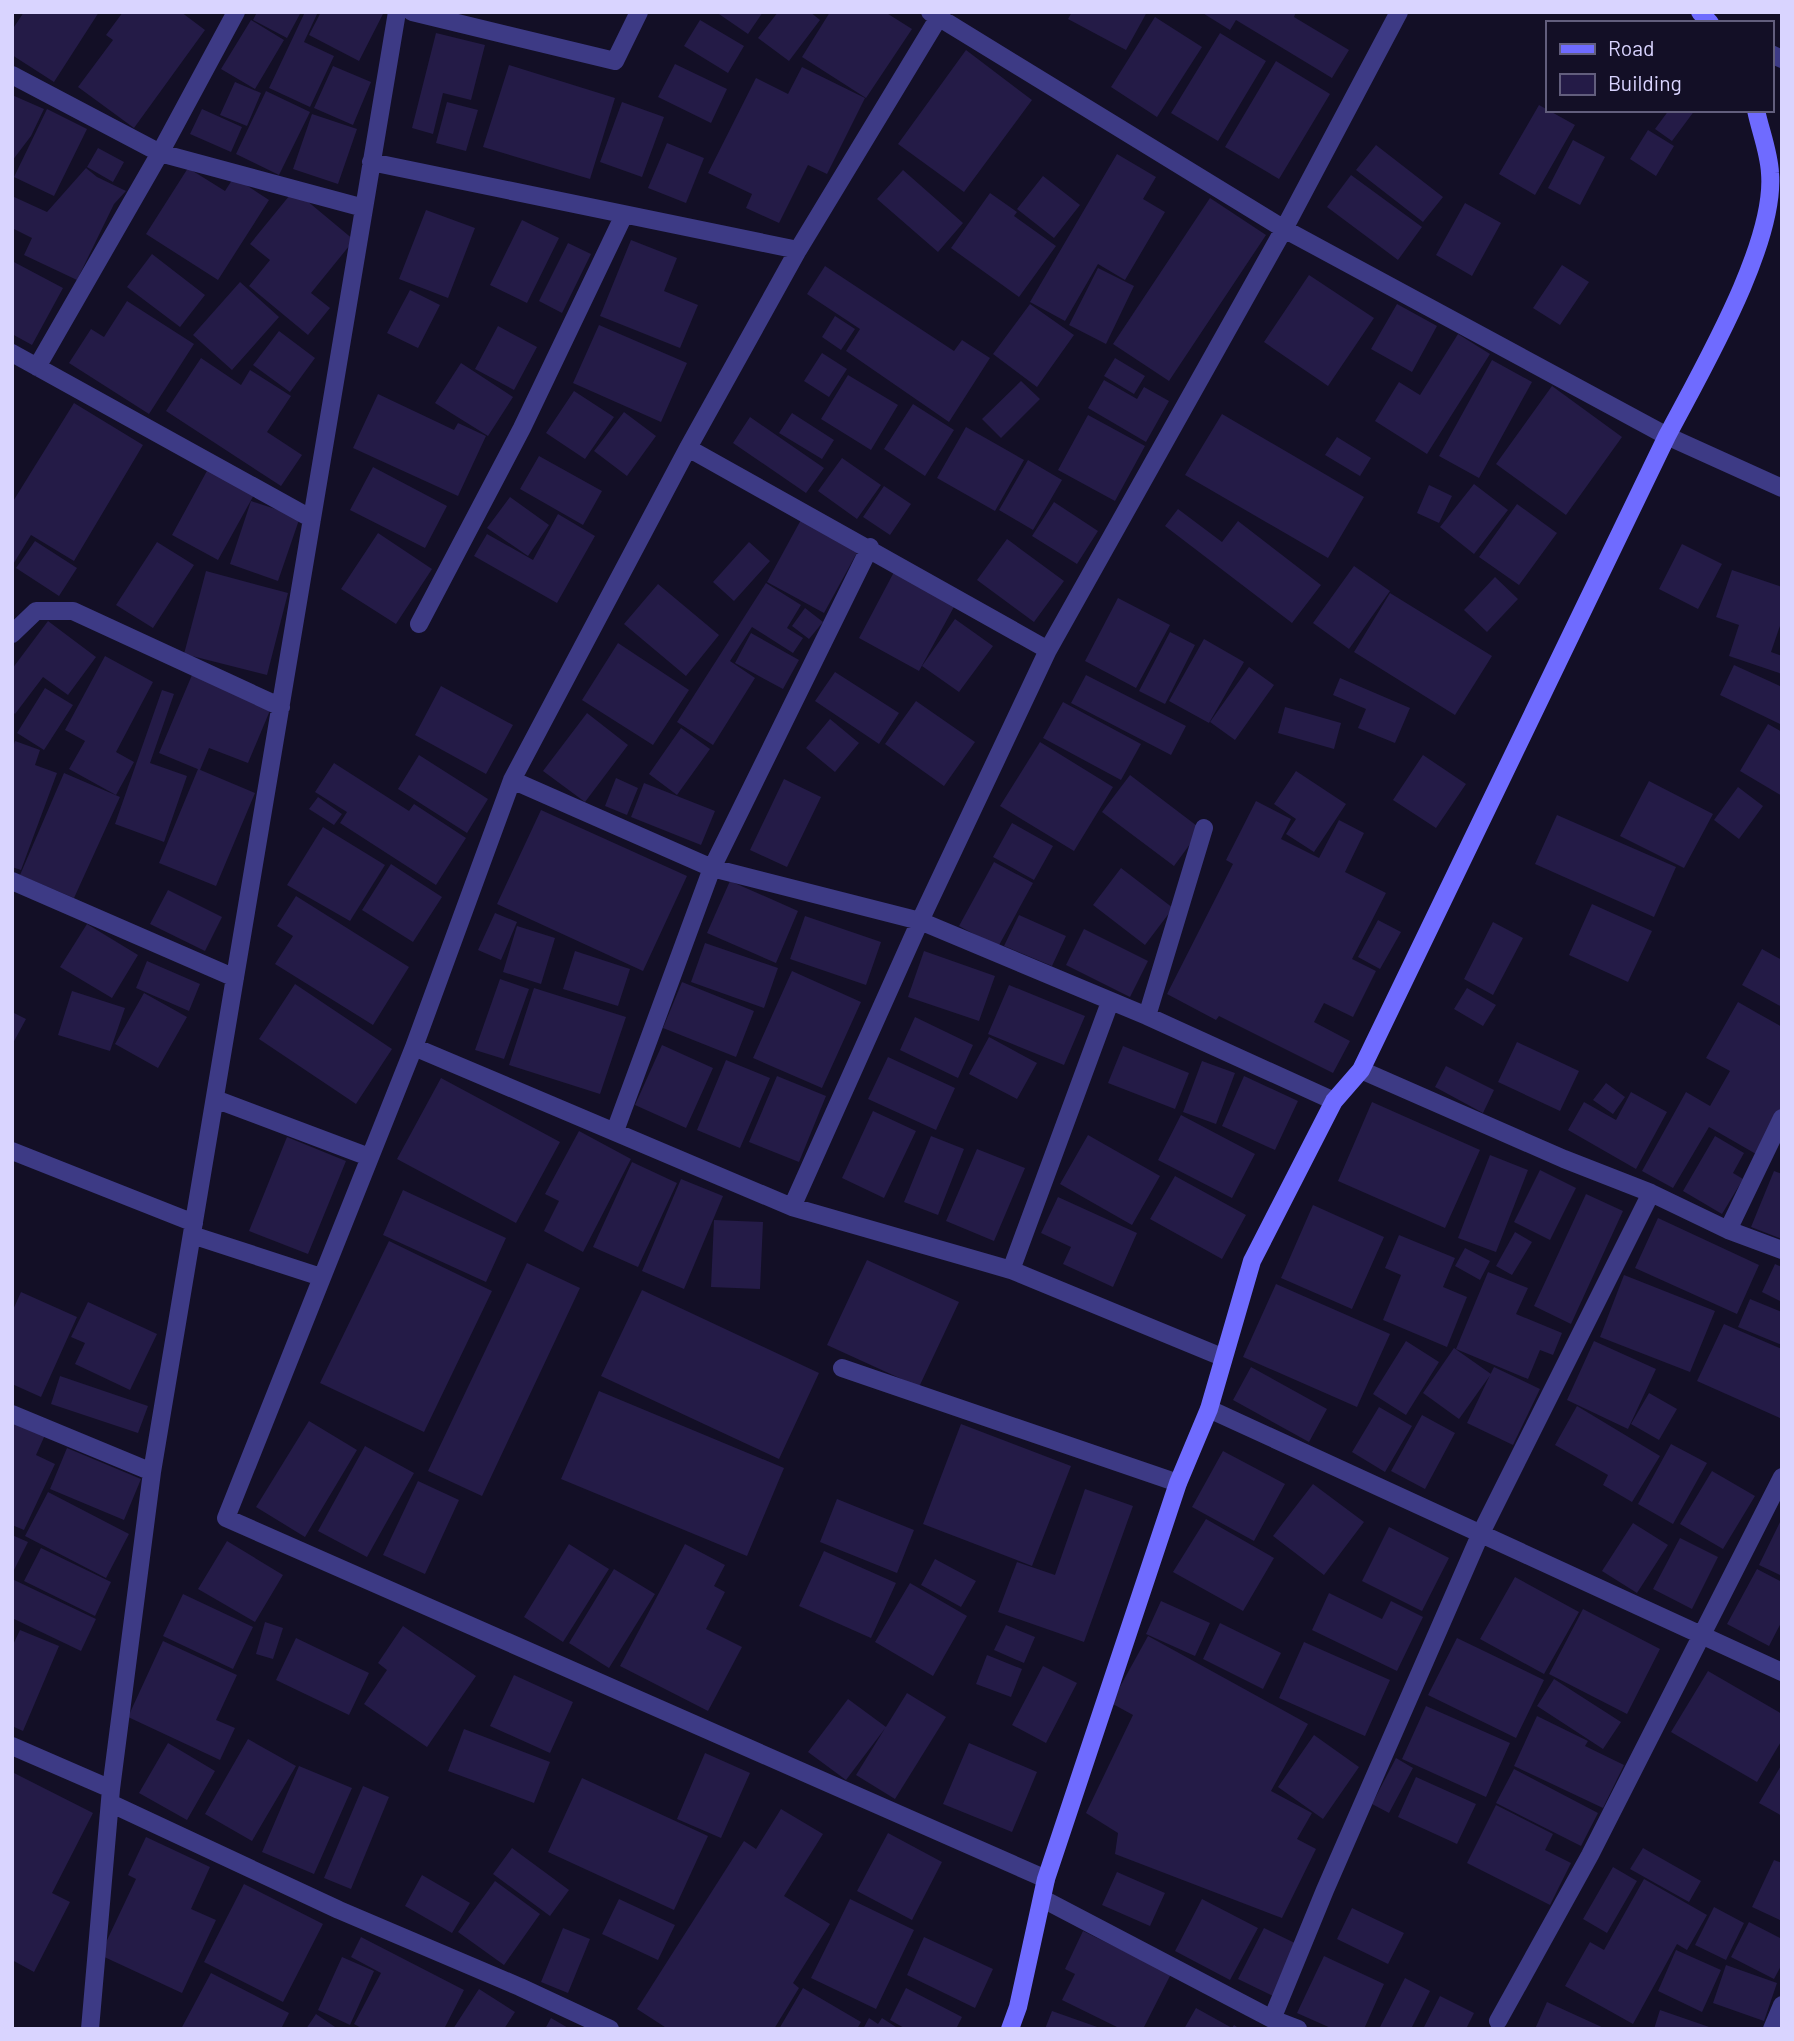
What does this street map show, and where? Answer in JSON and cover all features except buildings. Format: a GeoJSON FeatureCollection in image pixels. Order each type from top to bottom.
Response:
{"type":"FeatureCollection","features":[{"type":"Feature","properties":{"kind":"street"},"geometry":{"type":"LineString","coordinates":[[37,366],[160,153],[236,12]]}},
{"type":"Feature","properties":{"kind":"street"},"geometry":{"type":"LineString","coordinates":[[90,2029],[111,1797],[152,1472],[397,12]]}},
{"type":"Feature","properties":{"kind":"street"},"geometry":{"type":"LineString","coordinates":[[412,12],[615,61],[639,12]]}},
{"type":"Feature","properties":{"kind":"street"},"geometry":{"type":"LineString","coordinates":[[792,1207],[920,921],[1048,650],[1284,229],[1399,12]]}},
{"type":"Feature","properties":{"kind":"street"},"geometry":{"type":"LineString","coordinates":[[1046,1879],[226,1518],[414,1047],[512,780],[688,448],[798,250],[937,14],[1284,229],[1667,436],[1782,488]]}},
{"type":"Feature","properties":{"kind":"street"},"geometry":{"type":"LineString","coordinates":[[12,75],[160,153],[364,208]]}},
{"type":"Feature","properties":{"kind":"street"},"geometry":{"type":"LineString","coordinates":[[1010,2029],[1018,2007],[1046,1879],[1178,1483],[1209,1409],[1252,1261],[1334,1101],[1361,1070],[1667,436],[1716,344],[1766,228],[1770,173],[1756,112]]}},
{"type":"Feature","properties":{"kind":"street"},"geometry":{"type":"LineString","coordinates":[[372,162],[798,250]]}},
{"type":"Feature","properties":{"kind":"street"},"geometry":{"type":"LineString","coordinates":[[419,625],[522,428],[624,215]]}},
{"type":"Feature","properties":{"kind":"street"},"geometry":{"type":"LineString","coordinates":[[12,352],[312,519]]}},
{"type":"Feature","properties":{"kind":"street"},"geometry":{"type":"LineString","coordinates":[[688,448],[870,547],[1048,650]]}},
{"type":"Feature","properties":{"kind":"street"},"geometry":{"type":"LineString","coordinates":[[615,1131],[712,868],[870,547]]}},
{"type":"Feature","properties":{"kind":"street"},"geometry":{"type":"LineString","coordinates":[[12,634],[36,611],[73,611],[281,707]]}},
{"type":"Feature","properties":{"kind":"street"},"geometry":{"type":"LineString","coordinates":[[512,780],[712,868],[920,921],[1110,1003],[1147,1016],[1334,1101]]}},
{"type":"Feature","properties":{"kind":"street"},"geometry":{"type":"LineString","coordinates":[[1147,1016],[1204,828]]}},
{"type":"Feature","properties":{"kind":"street"},"geometry":{"type":"LineString","coordinates":[[12,881],[235,978]]}},
{"type":"Feature","properties":{"kind":"street"},"geometry":{"type":"LineString","coordinates":[[1011,1270],[1110,1003]]}},
{"type":"Feature","properties":{"kind":"street"},"geometry":{"type":"LineString","coordinates":[[414,1047],[792,1207],[1011,1270],[1222,1357]]}},
{"type":"Feature","properties":{"kind":"street"},"geometry":{"type":"LineString","coordinates":[[1361,1070],[1564,1159],[1651,1193],[1728,1230],[1782,1250]]}},
{"type":"Feature","properties":{"kind":"street"},"geometry":{"type":"LineString","coordinates":[[215,1099],[369,1157]]}},
{"type":"Feature","properties":{"kind":"street"},"geometry":{"type":"LineString","coordinates":[[1728,1230],[1782,1118]]}},
{"type":"Feature","properties":{"kind":"street"},"geometry":{"type":"LineString","coordinates":[[12,1151],[193,1229],[321,1277]]}},
{"type":"Feature","properties":{"kind":"street"},"geometry":{"type":"LineString","coordinates":[[1272,2020],[1325,1890],[1480,1535],[1651,1193]]}},
{"type":"Feature","properties":{"kind":"street"},"geometry":{"type":"LineString","coordinates":[[842,1368],[1178,1483]]}},
{"type":"Feature","properties":{"kind":"street"},"geometry":{"type":"LineString","coordinates":[[1209,1409],[1782,1672]]}},
{"type":"Feature","properties":{"kind":"street"},"geometry":{"type":"LineString","coordinates":[[12,1414],[152,1472]]}},
{"type":"Feature","properties":{"kind":"street"},"geometry":{"type":"LineString","coordinates":[[1498,2021],[1590,1854],[1782,1477]]}},
{"type":"Feature","properties":{"kind":"street"},"geometry":{"type":"LineString","coordinates":[[12,1746],[339,1910],[520,1987],[610,2029]]}},
{"type":"Feature","properties":{"kind":"street"},"geometry":{"type":"LineString","coordinates":[[1043,1899],[1272,2020],[1298,2029]]}},
{"type":"Feature","properties":{"kind":"street"},"geometry":{"type":"LineString","coordinates":[[1772,2029],[1782,2005]]}}]}
